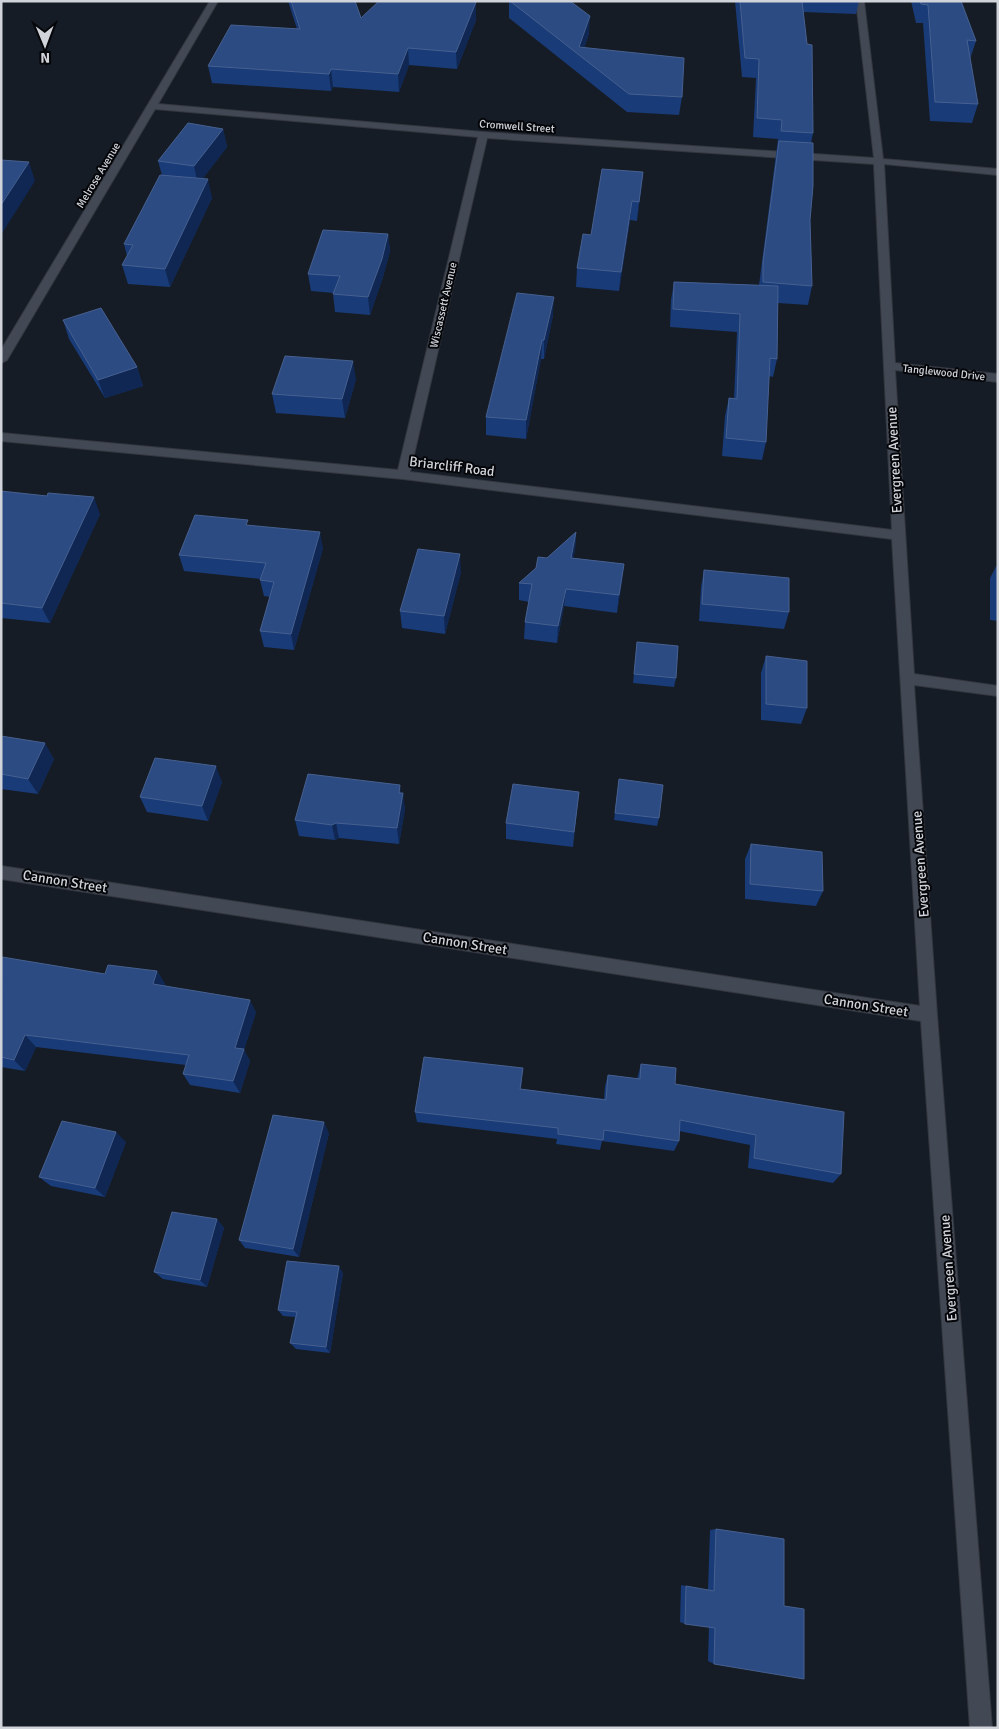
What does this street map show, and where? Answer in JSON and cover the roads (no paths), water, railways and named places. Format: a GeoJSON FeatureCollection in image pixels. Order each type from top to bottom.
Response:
{"type":"FeatureCollection","features":[{"type":"Feature","properties":{"kind":"street","name":"Melrose Avenue"},"geometry":{"type":"LineString","coordinates":[[1,360],[154,106],[214,1]]}},
{"type":"Feature","properties":{"kind":"street","name":"Evergreen Avenue"},"geometry":{"type":"LineString","coordinates":[[860,1],[879,161],[898,535],[909,679],[929,1015],[981,1728]]}},
{"type":"Feature","properties":{"kind":"street","name":"Cromwell Street"},"geometry":{"type":"LineString","coordinates":[[154,106],[483,135],[879,161],[998,172]]}},
{"type":"Feature","properties":{"kind":"street","name":"Wiscassett Avenue"},"geometry":{"type":"LineString","coordinates":[[403,475],[483,135]]}},
{"type":"Feature","properties":{"kind":"street","name":"Tanglewood Drive"},"geometry":{"type":"LineString","coordinates":[[890,366],[998,378]]}},
{"type":"Feature","properties":{"kind":"street","name":"Briarcliff Road"},"geometry":{"type":"LineString","coordinates":[[1,437],[403,475],[898,535]]}},
{"type":"Feature","properties":{"kind":"street"},"geometry":{"type":"LineString","coordinates":[[909,679],[998,691]]}},
{"type":"Feature","properties":{"kind":"street","name":"Cannon Street"},"geometry":{"type":"LineString","coordinates":[[1,872],[929,1015]]}}]}
